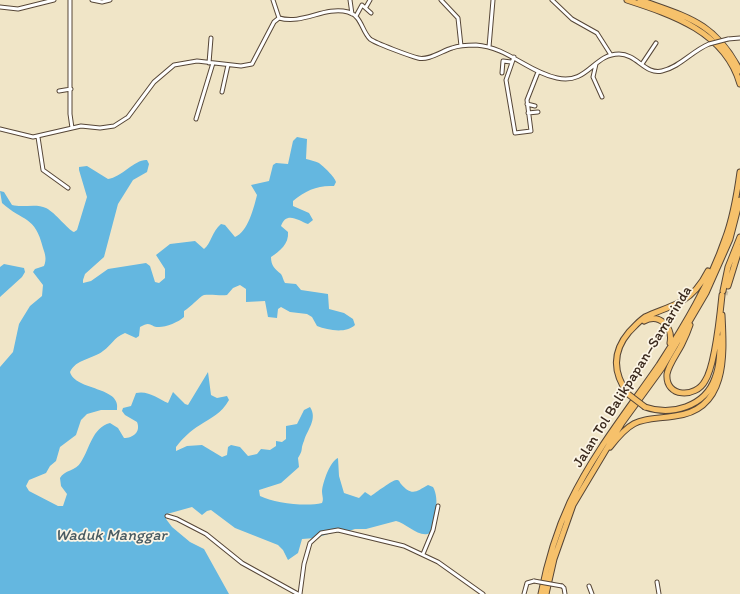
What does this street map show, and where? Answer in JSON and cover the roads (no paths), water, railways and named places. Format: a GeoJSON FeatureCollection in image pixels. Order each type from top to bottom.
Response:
{"type":"FeatureCollection","features":[{"type":"Feature","properties":{"kind":"highway"},"geometry":{"type":"LineString","coordinates":[[626,0],[679,19],[699,29],[723,52],[736,73],[740,84]]}},
{"type":"Feature","properties":{"kind":"highway"},"geometry":{"type":"LineString","coordinates":[[640,0],[690,18],[702,25],[728,50],[740,71]]}},
{"type":"Feature","properties":{"kind":"highway","name":"Jalan Tol Balikpapan–Samarinda"},"geometry":{"type":"LineString","coordinates":[[541,594],[561,524],[579,485],[618,421],[669,348],[702,291],[726,238],[740,172]]}},
{"type":"Feature","properties":{"kind":"highway","name":"Jalan Tol Balikpapan–Samarinda"},"geometry":{"type":"LineString","coordinates":[[546,594],[565,526],[573,505],[622,423],[662,368],[698,307],[728,246],[740,200]]}},
{"type":"Feature","properties":{"kind":"highway"},"geometry":{"type":"LineString","coordinates":[[726,238],[702,283],[693,293],[676,305],[644,318],[624,338],[618,351],[616,367],[620,382],[629,393],[646,406],[664,409],[673,408],[690,402],[704,391],[714,371],[728,267],[740,237]]}},
{"type":"Feature","properties":{"kind":"highway"},"geometry":{"type":"LineString","coordinates":[[724,293],[740,248]]}},
{"type":"Feature","properties":{"kind":"highway"},"geometry":{"type":"LineString","coordinates":[[698,307],[683,343],[668,369],[669,384],[676,392],[683,394],[693,392],[701,388],[705,382],[710,370],[721,315]]}},
{"type":"Feature","properties":{"kind":"highway"},"geometry":{"type":"LineString","coordinates":[[591,473],[613,443],[636,422],[648,418],[687,414],[704,404],[710,397],[716,389],[721,373],[724,345],[721,315]]}},
{"type":"Feature","properties":{"kind":"highway"},"geometry":{"type":"LineString","coordinates":[[629,393],[619,366],[620,351],[631,333],[646,320],[652,318],[662,320],[670,331],[669,348]]}},
{"type":"Feature","properties":{"kind":"street"},"geometry":{"type":"LineString","coordinates":[[0,7],[18,9],[54,0]]}},
{"type":"Feature","properties":{"kind":"street"},"geometry":{"type":"LineString","coordinates":[[70,0],[70,114],[72,128]]}},
{"type":"Feature","properties":{"kind":"street"},"geometry":{"type":"LineString","coordinates":[[92,0],[102,2],[110,0]]}},
{"type":"Feature","properties":{"kind":"street"},"geometry":{"type":"LineString","coordinates":[[273,0],[279,18]]}},
{"type":"Feature","properties":{"kind":"street"},"geometry":{"type":"LineString","coordinates":[[350,0],[354,15],[372,40],[418,58],[426,58],[461,46],[489,47],[514,57],[538,72],[559,79],[583,75],[603,58],[611,55],[626,55],[651,71],[665,71],[709,44],[728,39],[740,38]]}},
{"type":"Feature","properties":{"kind":"street"},"geometry":{"type":"LineString","coordinates":[[366,7],[370,0]]}},
{"type":"Feature","properties":{"kind":"street"},"geometry":{"type":"LineString","coordinates":[[441,0],[458,18],[461,46]]}},
{"type":"Feature","properties":{"kind":"street"},"geometry":{"type":"LineString","coordinates":[[489,47],[492,0]]}},
{"type":"Feature","properties":{"kind":"street"},"geometry":{"type":"LineString","coordinates":[[552,0],[572,19],[597,33],[611,55]]}},
{"type":"Feature","properties":{"kind":"street"},"geometry":{"type":"LineString","coordinates":[[354,15],[362,6],[366,7]]}},
{"type":"Feature","properties":{"kind":"street"},"geometry":{"type":"LineString","coordinates":[[366,7],[371,13]]}},
{"type":"Feature","properties":{"kind":"street"},"geometry":{"type":"LineString","coordinates":[[0,129],[29,137],[38,137],[81,126],[107,128],[121,123],[154,82],[169,68],[187,62],[209,62],[247,66],[252,64],[274,22],[279,18],[300,19],[326,11],[344,11],[354,15]]}},
{"type":"Feature","properties":{"kind":"street"},"geometry":{"type":"LineString","coordinates":[[209,62],[211,38]]}},
{"type":"Feature","properties":{"kind":"street"},"geometry":{"type":"LineString","coordinates":[[642,64],[656,43]]}},
{"type":"Feature","properties":{"kind":"street"},"geometry":{"type":"LineString","coordinates":[[514,57],[506,78],[514,133],[531,131],[527,99],[538,72]]}},
{"type":"Feature","properties":{"kind":"street"},"geometry":{"type":"LineString","coordinates":[[502,73],[503,62],[512,62]]}},
{"type":"Feature","properties":{"kind":"street"},"geometry":{"type":"LineString","coordinates":[[196,119],[213,63]]}},
{"type":"Feature","properties":{"kind":"street"},"geometry":{"type":"LineString","coordinates":[[596,64],[593,77],[602,97]]}},
{"type":"Feature","properties":{"kind":"street"},"geometry":{"type":"LineString","coordinates":[[222,92],[228,65]]}},
{"type":"Feature","properties":{"kind":"street"},"geometry":{"type":"LineString","coordinates":[[59,91],[71,89]]}},
{"type":"Feature","properties":{"kind":"street"},"geometry":{"type":"LineString","coordinates":[[527,104],[535,106]]}},
{"type":"Feature","properties":{"kind":"street"},"geometry":{"type":"LineString","coordinates":[[528,113],[538,112]]}},
{"type":"Feature","properties":{"kind":"street"},"geometry":{"type":"LineString","coordinates":[[38,137],[43,170],[68,188]]}},
{"type":"Feature","properties":{"kind":"street"},"geometry":{"type":"LineString","coordinates":[[423,554],[433,530],[438,506]]}},
{"type":"Feature","properties":{"kind":"street"},"geometry":{"type":"LineString","coordinates":[[167,516],[182,521],[206,534],[242,563],[299,594],[306,552],[310,543],[318,534],[326,531],[349,532],[404,546],[423,554],[442,565],[468,585],[483,594]]}},
{"type":"Feature","properties":{"kind":"street"},"geometry":{"type":"LineString","coordinates":[[524,594],[527,583],[534,581],[562,586],[565,594]]}},
{"type":"Feature","properties":{"kind":"street"},"geometry":{"type":"LineString","coordinates":[[657,582],[659,594]]}},
{"type":"Feature","properties":{"kind":"street"},"geometry":{"type":"LineString","coordinates":[[590,586],[592,594]]}},
{"type":"Feature","properties":{"kind":"water","name":"Waduk Manggar"},"geometry":{"type":"Polygon","coordinates":[[[297,137],[307,139],[306,159],[319,163],[326,169],[336,182],[334,186],[317,187],[307,191],[293,201],[293,206],[309,213],[313,220],[308,224],[293,218],[283,221],[281,226],[288,232],[287,240],[281,250],[271,257],[272,263],[275,269],[281,274],[285,283],[296,284],[301,290],[328,294],[329,309],[344,313],[353,319],[355,325],[346,330],[326,329],[317,326],[312,317],[307,314],[290,312],[281,307],[278,309],[277,318],[268,317],[265,301],[246,302],[246,289],[240,285],[233,288],[227,295],[202,296],[184,311],[184,317],[172,324],[156,327],[146,324],[140,327],[139,336],[136,338],[125,333],[115,339],[99,354],[76,364],[70,372],[80,383],[106,392],[117,402],[117,410],[101,410],[87,414],[81,420],[76,435],[60,447],[56,461],[50,466],[46,473],[29,480],[26,486],[29,491],[58,506],[63,506],[67,494],[61,486],[60,478],[64,473],[79,465],[92,439],[99,429],[110,423],[118,428],[124,438],[133,436],[137,431],[137,422],[125,415],[122,411],[123,408],[131,406],[136,393],[140,392],[149,394],[168,403],[173,392],[185,404],[188,405],[208,372],[211,395],[217,398],[227,396],[229,400],[219,412],[196,427],[187,435],[176,447],[176,451],[187,446],[202,445],[222,457],[227,455],[228,447],[231,445],[240,447],[248,456],[257,454],[261,449],[270,450],[276,446],[276,441],[282,442],[286,439],[286,426],[297,424],[304,410],[310,407],[313,416],[298,458],[299,467],[281,483],[259,490],[260,496],[273,501],[290,504],[308,505],[322,503],[322,491],[325,477],[332,463],[338,458],[339,476],[344,493],[359,498],[365,492],[371,496],[396,480],[411,492],[418,491],[428,485],[433,487],[436,504],[434,522],[430,533],[422,534],[396,521],[366,529],[355,529],[343,533],[335,532],[315,538],[302,539],[298,553],[288,560],[283,550],[278,545],[235,528],[211,510],[202,515],[192,507],[167,514],[166,519],[172,527],[190,542],[204,549],[229,594],[0,594],[0,367],[13,352],[19,324],[30,306],[42,296],[43,285],[33,272],[35,269],[44,266],[46,259],[40,237],[32,224],[2,203],[0,191],[4,192],[12,205],[38,206],[50,210],[71,231],[74,232],[77,230],[87,197],[79,167],[87,166],[108,179],[113,178],[142,160],[147,160],[149,164],[147,172],[133,180],[118,204],[104,257],[85,274],[83,283],[91,281],[108,269],[146,263],[150,266],[155,282],[159,283],[165,278],[165,269],[156,255],[170,244],[195,241],[204,249],[221,224],[225,225],[235,237],[244,230],[250,219],[257,195],[251,185],[269,181],[273,165],[276,163],[288,164],[293,141],[297,137]]]}},
{"type":"Feature","properties":{"kind":"water"},"geometry":{"type":"Polygon","coordinates":[[[4,264],[24,268],[25,272],[22,277],[0,297],[0,267],[4,264]]]}},
{"type":"Feature","properties":{"kind":"tunnel"},"geometry":{"type":"LineString","coordinates":[[725,295],[726,291]]}}]}
